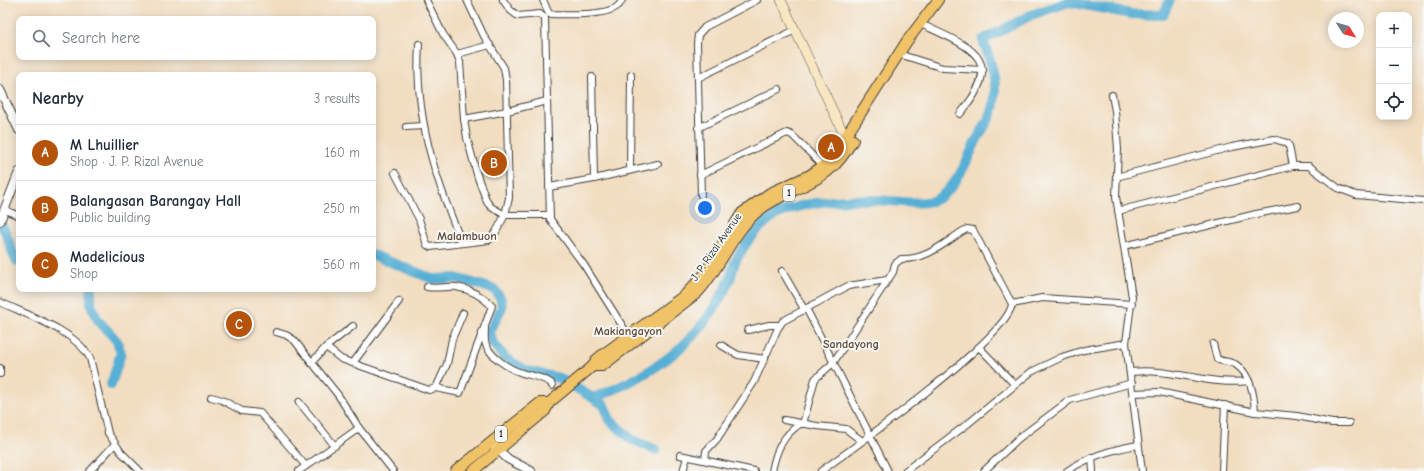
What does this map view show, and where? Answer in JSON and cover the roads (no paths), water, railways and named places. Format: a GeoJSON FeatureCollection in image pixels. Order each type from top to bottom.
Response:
{"type":"FeatureCollection","features":[{"type":"Feature","properties":{"kind":"main road"},"geometry":{"type":"LineString","coordinates":[[781,0],[848,142]]}},
{"type":"Feature","properties":{"kind":"main road","name":"J. P. Rizal Avenue"},"geometry":{"type":"LineString","coordinates":[[848,142],[907,41],[938,0]]}},
{"type":"Feature","properties":{"kind":"main road","name":"J. P. Rizal Avenue"},"geometry":{"type":"LineString","coordinates":[[472,471],[545,411],[549,403],[593,366],[602,366],[630,338],[680,303],[704,275],[742,214],[770,193],[810,174],[826,169],[848,142],[904,56],[912,41],[913,34]]}},
{"type":"Feature","properties":{"kind":"main road","name":"J. P. Rizal Avenue"},"geometry":{"type":"LineString","coordinates":[[456,471],[540,403],[549,403]]}},
{"type":"Feature","properties":{"kind":"street"},"geometry":{"type":"LineString","coordinates":[[426,0],[442,34],[457,54],[461,69],[464,118],[483,195],[491,207],[505,215],[550,214]]}},
{"type":"Feature","properties":{"kind":"street"},"geometry":{"type":"LineString","coordinates":[[395,173],[419,219],[428,246],[489,240],[496,232],[505,215],[510,193],[505,72],[467,0]]}},
{"type":"Feature","properties":{"kind":"street"},"geometry":{"type":"LineString","coordinates":[[503,0],[510,10],[518,16],[540,14],[547,16],[603,12],[618,8],[622,0]]}},
{"type":"Feature","properties":{"kind":"street"},"geometry":{"type":"LineString","coordinates":[[543,0],[547,16],[547,101],[550,214],[553,224],[584,265],[630,338]]}},
{"type":"Feature","properties":{"kind":"street"},"geometry":{"type":"LineString","coordinates":[[701,195],[698,128],[697,43],[700,31],[757,0]]}},
{"type":"Feature","properties":{"kind":"street"},"geometry":{"type":"LineString","coordinates":[[920,24],[956,40],[974,52],[982,63],[983,70],[978,91],[960,114]]}},
{"type":"Feature","properties":{"kind":"street"},"geometry":{"type":"LineString","coordinates":[[698,78],[795,30]]}},
{"type":"Feature","properties":{"kind":"street"},"geometry":{"type":"LineString","coordinates":[[419,44],[418,75],[423,126],[429,154],[441,191],[462,243]]}},
{"type":"Feature","properties":{"kind":"street"},"geometry":{"type":"LineString","coordinates":[[457,54],[490,45]]}},
{"type":"Feature","properties":{"kind":"street"},"geometry":{"type":"LineString","coordinates":[[904,56],[943,68],[983,70]]}},
{"type":"Feature","properties":{"kind":"street"},"geometry":{"type":"LineString","coordinates":[[630,170],[631,75]]}},
{"type":"Feature","properties":{"kind":"street"},"geometry":{"type":"LineString","coordinates":[[592,77],[594,179]]}},
{"type":"Feature","properties":{"kind":"street"},"geometry":{"type":"LineString","coordinates":[[698,128],[779,89]]}},
{"type":"Feature","properties":{"kind":"street"},"geometry":{"type":"LineString","coordinates":[[0,90],[16,124]]}},
{"type":"Feature","properties":{"kind":"street"},"geometry":{"type":"LineString","coordinates":[[1112,95],[1115,111],[1118,149],[1116,176],[1118,211],[1132,296],[1132,304],[1127,324],[1126,343],[1131,372],[1142,471]]}},
{"type":"Feature","properties":{"kind":"street"},"geometry":{"type":"LineString","coordinates":[[464,118],[507,111],[547,101]]}},
{"type":"Feature","properties":{"kind":"street"},"geometry":{"type":"LineString","coordinates":[[406,127],[423,126]]}},
{"type":"Feature","properties":{"kind":"street"},"geometry":{"type":"LineString","coordinates":[[700,175],[787,133],[792,135],[826,169]]}},
{"type":"Feature","properties":{"kind":"street"},"geometry":{"type":"LineString","coordinates":[[1116,176],[1232,147],[1274,139],[1282,140],[1289,146],[1293,166]]}},
{"type":"Feature","properties":{"kind":"street"},"geometry":{"type":"LineString","coordinates":[[549,187],[594,179],[658,164]]}},
{"type":"Feature","properties":{"kind":"street"},"geometry":{"type":"LineString","coordinates":[[1118,211],[1293,166],[1309,166],[1338,188],[1356,196],[1424,201]]}},
{"type":"Feature","properties":{"kind":"street"},"geometry":{"type":"LineString","coordinates":[[16,180],[3,215],[16,216]]}},
{"type":"Feature","properties":{"kind":"street"},"geometry":{"type":"LineString","coordinates":[[1124,246],[1243,217],[1298,206]]}},
{"type":"Feature","properties":{"kind":"street"},"geometry":{"type":"LineString","coordinates":[[772,471],[777,450],[789,431],[801,424],[815,379],[833,363],[887,280],[895,264],[901,258],[911,259],[925,255],[963,231],[970,229],[976,233],[995,275],[1012,304]]}},
{"type":"Feature","properties":{"kind":"street"},"geometry":{"type":"LineString","coordinates":[[782,272],[805,309],[888,471]]}},
{"type":"Feature","properties":{"kind":"street"},"geometry":{"type":"LineString","coordinates":[[705,460],[706,451],[717,439],[754,382],[780,325],[786,319],[848,286],[887,280]]}},
{"type":"Feature","properties":{"kind":"street"},"geometry":{"type":"LineString","coordinates":[[326,347],[341,360],[429,390],[436,388],[460,393],[471,358],[492,306],[482,296],[455,287],[428,287]]}},
{"type":"Feature","properties":{"kind":"street"},"geometry":{"type":"LineString","coordinates":[[1012,304],[1042,298],[1132,304]]}},
{"type":"Feature","properties":{"kind":"street"},"geometry":{"type":"LineString","coordinates":[[353,363],[398,301]]}},
{"type":"Feature","properties":{"kind":"street"},"geometry":{"type":"LineString","coordinates":[[0,302],[62,332],[83,348],[90,358],[106,427],[115,444],[140,471]]}},
{"type":"Feature","properties":{"kind":"street"},"geometry":{"type":"LineString","coordinates":[[822,471],[862,442],[979,347],[1007,316],[1012,304]]}},
{"type":"Feature","properties":{"kind":"street"},"geometry":{"type":"LineString","coordinates":[[436,388],[447,364],[450,346],[463,313]]}},
{"type":"Feature","properties":{"kind":"street"},"geometry":{"type":"LineString","coordinates":[[485,323],[486,344],[495,356],[507,366],[520,373],[547,380],[552,386]]}},
{"type":"Feature","properties":{"kind":"street"},"geometry":{"type":"LineString","coordinates":[[748,330],[769,325],[780,325]]}},
{"type":"Feature","properties":{"kind":"street"},"geometry":{"type":"LineString","coordinates":[[311,363],[326,347],[353,326]]}},
{"type":"Feature","properties":{"kind":"street"},"geometry":{"type":"LineString","coordinates":[[276,332],[286,335],[294,340],[338,395],[359,428],[393,471]]}},
{"type":"Feature","properties":{"kind":"street"},"geometry":{"type":"LineString","coordinates":[[905,471],[970,422],[1014,384],[1031,372],[1062,357],[1084,350],[1126,343]]}},
{"type":"Feature","properties":{"kind":"street"},"geometry":{"type":"LineString","coordinates":[[1213,344],[1217,359],[1234,364],[1242,370],[1254,393],[1255,412]]}},
{"type":"Feature","properties":{"kind":"street"},"geometry":{"type":"LineString","coordinates":[[722,345],[738,355],[765,359]]}},
{"type":"Feature","properties":{"kind":"street"},"geometry":{"type":"LineString","coordinates":[[979,347],[1014,384]]}},
{"type":"Feature","properties":{"kind":"street"},"geometry":{"type":"LineString","coordinates":[[0,368],[0,374]]}},
{"type":"Feature","properties":{"kind":"street"},"geometry":{"type":"LineString","coordinates":[[1131,372],[1149,370],[1220,383],[1248,381]]}},
{"type":"Feature","properties":{"kind":"street"},"geometry":{"type":"LineString","coordinates":[[984,471],[1019,438],[1070,400],[1132,383]]}},
{"type":"Feature","properties":{"kind":"street"},"geometry":{"type":"LineString","coordinates":[[1133,393],[1159,392],[1255,412],[1297,416],[1332,423],[1349,423]]}},
{"type":"Feature","properties":{"kind":"street"},"geometry":{"type":"LineString","coordinates":[[211,397],[222,400],[242,411],[260,413],[306,466]]}},
{"type":"Feature","properties":{"kind":"street"},"geometry":{"type":"LineString","coordinates":[[299,402],[335,446]]}},
{"type":"Feature","properties":{"kind":"street"},"geometry":{"type":"LineString","coordinates":[[1222,471],[1225,405]]}},
{"type":"Feature","properties":{"kind":"street"},"geometry":{"type":"LineString","coordinates":[[784,420],[801,424],[846,429],[862,442]]}},
{"type":"Feature","properties":{"kind":"street"},"geometry":{"type":"LineString","coordinates":[[299,471],[359,428]]}},
{"type":"Feature","properties":{"kind":"street"},"geometry":{"type":"LineString","coordinates":[[490,442],[519,466],[531,471]]}},
{"type":"Feature","properties":{"kind":"street"},"geometry":{"type":"LineString","coordinates":[[91,471],[115,444]]}},
{"type":"Feature","properties":{"kind":"street"},"geometry":{"type":"LineString","coordinates":[[1067,471],[1092,457],[1118,448],[1138,445]]}},
{"type":"Feature","properties":{"kind":"street"},"geometry":{"type":"LineString","coordinates":[[680,455],[754,471]]}},
{"type":"Feature","properties":{"kind":"street"},"geometry":{"type":"LineString","coordinates":[[683,471],[687,457]]}},
{"type":"Feature","properties":{"kind":"street"},"geometry":{"type":"LineString","coordinates":[[1092,457],[1093,471]]}},
{"type":"Feature","properties":{"kind":"waterway"},"geometry":{"type":"LineString","coordinates":[[593,398],[616,389],[637,378],[674,353],[691,338],[705,321],[718,301],[730,279],[735,262],[745,245],[762,225],[779,214],[793,208],[809,204],[843,200],[875,200],[921,203],[933,201],[944,194],[961,173],[993,109],[995,100],[995,82],[983,40],[1031,15],[1069,2],[1131,14],[1163,15],[1170,0]]}},
{"type":"Feature","properties":{"kind":"waterway"},"geometry":{"type":"LineString","coordinates":[[0,223],[5,231],[16,259]]}},
{"type":"Feature","properties":{"kind":"waterway"},"geometry":{"type":"LineString","coordinates":[[376,256],[433,279],[456,278],[494,289],[501,299],[502,307],[490,331],[492,342],[505,358],[527,371],[559,378],[593,398],[604,405],[610,420],[631,439],[656,450]]}},
{"type":"Feature","properties":{"kind":"waterway"},"geometry":{"type":"LineString","coordinates":[[91,292],[91,305],[98,320],[117,341],[121,353],[111,385]]}},
{"type":"Feature","properties":{"kind":"place","name":"M Lhuillier"},"geometry":{"type":"Point","coordinates":[831,147]}},
{"type":"Feature","properties":{"kind":"place","name":"Balangasan Barangay Hall"},"geometry":{"type":"Point","coordinates":[494,163]}},
{"type":"Feature","properties":{"kind":"place","name":"Madelicious"},"geometry":{"type":"Point","coordinates":[239,324]}},
{"type":"Feature","properties":{"kind":"district","name":"Malambuon"},"geometry":{"type":"Point","coordinates":[467,236]}},
{"type":"Feature","properties":{"kind":"district","name":"Makiangayon"},"geometry":{"type":"Point","coordinates":[628,331]}},
{"type":"Feature","properties":{"kind":"district","name":"Sandayong"},"geometry":{"type":"Point","coordinates":[851,344]}}]}
